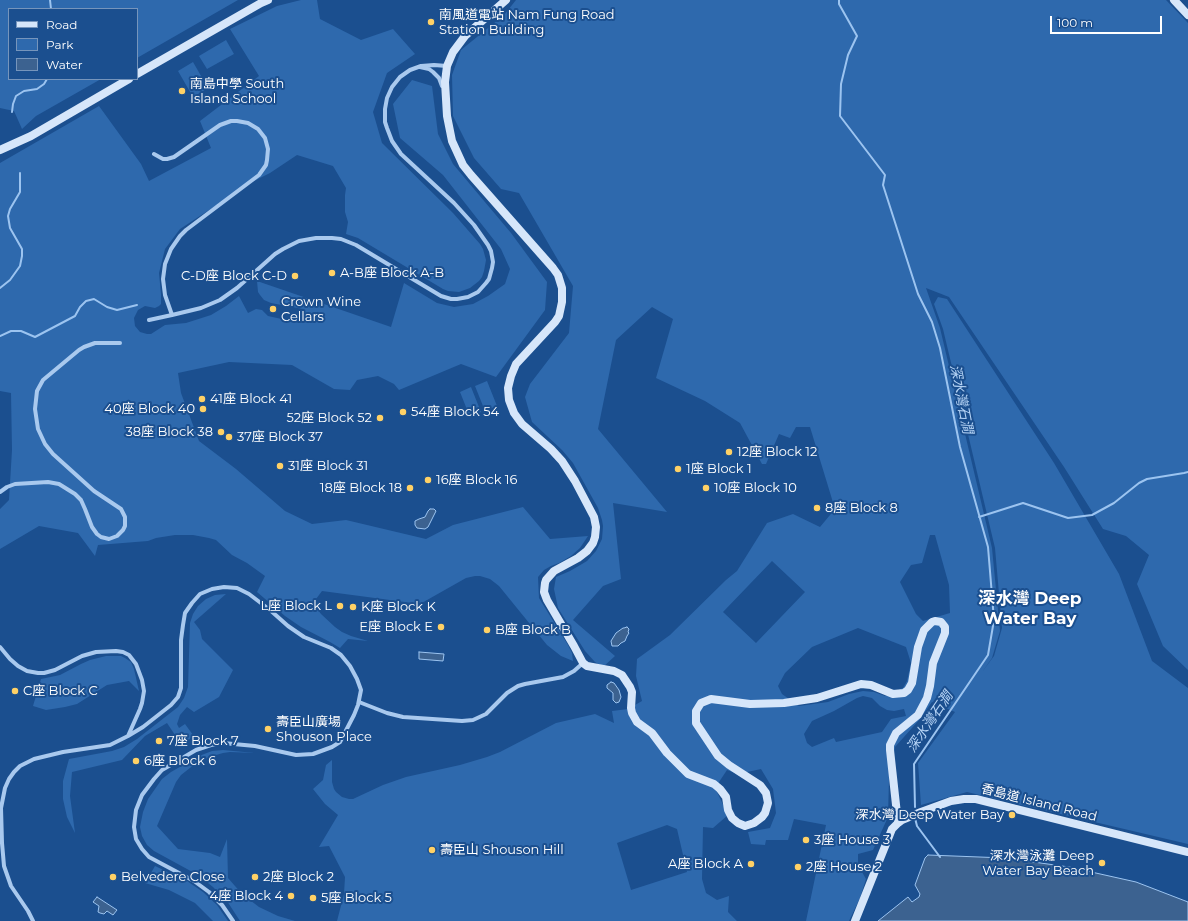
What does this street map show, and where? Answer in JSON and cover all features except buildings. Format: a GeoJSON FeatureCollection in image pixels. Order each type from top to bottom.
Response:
{"type":"FeatureCollection","features":[{"type":"Feature","properties":{"kind":"street"},"geometry":{"type":"LineString","coordinates":[[138,73],[268,0]]}},
{"type":"Feature","properties":{"kind":"street"},"geometry":{"type":"LineString","coordinates":[[498,8],[503,0]]}},
{"type":"Feature","properties":{"kind":"street"},"geometry":{"type":"LineString","coordinates":[[506,0],[461,41],[453,52],[447,66],[445,82],[446,116],[449,133],[459,157],[471,175],[553,268],[558,275],[562,288],[562,302],[559,316],[551,328],[516,364],[509,382],[508,394],[511,407],[518,418],[551,449],[567,467],[582,493],[595,522],[596,532],[593,543],[590,547],[583,555],[551,574],[546,580],[544,587],[547,600],[583,663],[587,666],[614,671],[622,675],[632,692],[631,708],[637,722],[652,733],[667,753],[688,774],[714,784],[720,789],[726,797],[728,810],[732,818],[745,826],[759,821],[765,813],[768,803],[766,793],[760,784],[729,766],[718,756],[696,723],[696,711],[701,703],[711,699],[750,704],[784,703],[817,698],[861,684],[871,685],[892,694],[904,693],[910,688],[913,680],[918,647],[924,630],[935,621],[941,622],[945,627],[945,632],[933,663],[927,698],[918,715],[896,733],[890,745],[898,823],[892,829],[855,921]]}},
{"type":"Feature","properties":{"kind":"street"},"geometry":{"type":"LineString","coordinates":[[1174,0],[1188,15]]}},
{"type":"Feature","properties":{"kind":"street"},"geometry":{"type":"LineString","coordinates":[[149,320],[201,308],[220,300],[237,288],[282,249],[299,241],[324,237],[341,239],[356,244],[446,298],[457,299],[474,295],[482,288],[489,278],[492,268],[492,256],[488,245],[474,225],[454,203],[402,154],[392,141],[387,128],[385,109],[389,92],[400,77],[416,67],[427,65],[447,66]]}},
{"type":"Feature","properties":{"kind":"street"},"geometry":{"type":"LineString","coordinates":[[416,67],[433,72],[439,78],[445,94]]}},
{"type":"Feature","properties":{"kind":"street"},"geometry":{"type":"LineString","coordinates":[[0,150],[31,136],[127,80]]}},
{"type":"Feature","properties":{"kind":"street"},"geometry":{"type":"LineString","coordinates":[[154,154],[167,159],[174,157],[225,123],[236,121],[248,123],[258,129],[265,138],[268,149],[266,165],[259,175],[186,230],[171,249],[165,264],[163,280],[165,295],[172,315]]}},
{"type":"Feature","properties":{"kind":"street"},"geometry":{"type":"LineString","coordinates":[[0,492],[15,484],[48,482],[58,484],[81,500],[86,509],[92,528],[97,534],[105,538],[113,538],[123,530],[125,526],[125,517],[121,509],[94,491],[53,454],[45,444],[38,429],[35,409],[37,391],[43,380],[79,350],[95,343],[120,343]]}},
{"type":"Feature","properties":{"kind":"street"},"geometry":{"type":"LineString","coordinates":[[33,921],[11,886],[4,866],[1,808],[5,788],[9,779],[20,766],[34,759],[63,752],[110,745],[143,727],[164,711],[178,697],[182,683],[181,640],[182,625],[185,613],[200,594],[218,587],[237,588],[249,594],[304,637],[331,648],[341,655],[350,666],[361,690],[354,716],[340,742],[332,747],[313,754],[296,755],[255,746],[223,743],[211,745],[193,752],[162,770],[142,796],[136,810],[134,827],[136,839],[142,849],[149,856],[194,881],[209,892],[222,905],[233,921]]}},
{"type":"Feature","properties":{"kind":"street"},"geometry":{"type":"LineString","coordinates":[[0,647],[10,660],[18,666],[27,671],[38,673],[55,670],[82,656],[96,652],[123,652],[129,655],[136,664],[142,680],[144,691],[140,709],[128,736]]}},
{"type":"Feature","properties":{"kind":"street"},"geometry":{"type":"LineString","coordinates":[[359,702],[386,713],[403,717],[462,721],[473,720],[486,714],[507,693],[518,686],[563,677],[574,671],[583,663]]}},
{"type":"Feature","properties":{"kind":"street","name":"香島道 Island Road"},"geometry":{"type":"LineString","coordinates":[[898,823],[921,812],[951,801],[976,799],[1188,852]]}},
{"type":"Feature","properties":{"kind":"green space"},"geometry":{"type":"Polygon","coordinates":[[[0,0],[238,0],[138,57],[138,8],[8,8],[8,80],[99,80],[36,116],[22,129],[14,111],[0,108],[0,0]]]}},
{"type":"Feature","properties":{"kind":"green space"},"geometry":{"type":"Polygon","coordinates":[[[301,0],[317,0],[320,19],[361,40],[393,29],[415,54],[387,73],[373,112],[382,143],[453,213],[480,244],[486,260],[482,277],[470,288],[459,292],[448,291],[358,238],[346,234],[348,222],[345,212],[346,188],[333,166],[297,155],[270,173],[252,182],[180,229],[165,249],[159,273],[161,304],[155,308],[145,306],[138,310],[134,318],[135,326],[140,332],[151,334],[165,325],[186,323],[211,315],[239,296],[248,313],[256,309],[262,310],[268,316],[300,323],[303,309],[271,303],[264,300],[258,292],[257,281],[391,327],[404,283],[437,303],[454,307],[473,304],[505,284],[510,269],[501,249],[443,175],[400,138],[393,104],[412,80],[432,86],[438,134],[453,164],[511,233],[547,282],[545,310],[496,377],[461,364],[399,390],[394,384],[378,376],[357,380],[350,390],[334,389],[292,365],[229,362],[178,373],[181,393],[199,441],[236,469],[285,511],[312,524],[346,520],[426,539],[453,525],[523,507],[550,539],[588,536],[580,548],[571,556],[544,570],[538,577],[539,598],[568,645],[572,653],[573,661],[561,656],[547,645],[499,586],[490,579],[480,576],[466,578],[420,604],[322,591],[313,603],[321,614],[342,632],[368,641],[348,639],[340,648],[301,627],[285,616],[257,592],[265,576],[247,563],[232,555],[216,540],[193,535],[175,535],[148,541],[98,545],[95,556],[78,533],[39,526],[0,549],[0,509],[9,500],[12,450],[11,393],[0,391],[0,163],[99,106],[141,164],[149,181],[211,148],[200,121],[259,76],[230,29],[277,6],[301,0]]]}},
{"type":"Feature","properties":{"kind":"green space"},"geometry":{"type":"Polygon","coordinates":[[[516,0],[1166,0],[1188,23],[1188,670],[1163,646],[1137,584],[1149,555],[1126,536],[1103,529],[1064,467],[949,297],[926,288],[940,328],[992,548],[1000,631],[992,658],[982,672],[994,656],[1002,628],[995,548],[943,329],[934,304],[938,297],[947,299],[1054,463],[1119,574],[1152,661],[1188,688],[1188,844],[967,792],[921,805],[918,763],[955,712],[932,702],[920,719],[895,747],[889,779],[888,817],[873,850],[858,854],[858,865],[866,879],[860,898],[849,921],[806,921],[826,825],[794,819],[788,840],[766,840],[765,845],[751,844],[748,832],[770,828],[776,813],[773,789],[761,769],[738,774],[727,770],[719,782],[717,792],[728,815],[713,828],[703,827],[702,879],[706,893],[717,900],[729,896],[728,912],[737,921],[337,921],[344,894],[345,877],[329,846],[319,847],[338,815],[325,804],[313,789],[323,780],[326,765],[332,760],[332,782],[334,789],[342,797],[353,799],[383,785],[406,777],[460,765],[487,757],[500,752],[556,723],[595,714],[614,723],[612,711],[628,709],[642,701],[636,676],[637,659],[670,635],[737,571],[767,523],[793,514],[820,527],[835,509],[810,427],[796,427],[790,438],[779,434],[766,464],[762,464],[740,423],[705,401],[656,378],[673,319],[652,307],[616,340],[598,429],[667,512],[613,503],[621,579],[603,586],[573,620],[615,656],[603,667],[595,662],[585,651],[558,608],[554,589],[556,577],[587,561],[596,551],[602,539],[602,520],[598,508],[573,463],[562,450],[532,422],[525,397],[530,384],[569,333],[573,286],[519,193],[501,189],[474,158],[453,116],[452,75],[461,50],[504,15],[516,0]],[[930,535],[922,563],[911,565],[900,582],[916,614],[923,621],[950,613],[949,585],[935,535],[930,535]],[[772,561],[723,612],[756,643],[805,592],[772,561]],[[858,628],[812,647],[785,673],[778,686],[782,694],[799,706],[828,702],[849,694],[863,691],[874,692],[885,696],[903,688],[907,681],[911,663],[906,647],[858,628]],[[863,696],[812,721],[804,734],[807,743],[812,747],[834,738],[836,742],[882,732],[891,719],[906,716],[904,709],[894,711],[887,710],[880,706],[872,698],[863,696]],[[667,825],[617,843],[631,890],[687,872],[677,829],[667,825]]]}},
{"type":"Feature","properties":{"kind":"green space"},"geometry":{"type":"Polygon","coordinates":[[[226,40],[234,54],[207,69],[199,56],[226,40]]]}},
{"type":"Feature","properties":{"kind":"green space"},"geometry":{"type":"Polygon","coordinates":[[[193,62],[208,88],[193,97],[178,71],[193,62]]]}},
{"type":"Feature","properties":{"kind":"green space"},"geometry":{"type":"Polygon","coordinates":[[[487,381],[497,406],[485,411],[475,386],[487,381]]]}},
{"type":"Feature","properties":{"kind":"green space"},"geometry":{"type":"Polygon","coordinates":[[[471,387],[481,412],[470,417],[460,392],[471,387]]]}},
{"type":"Feature","properties":{"kind":"green space"},"geometry":{"type":"Polygon","coordinates":[[[226,594],[194,622],[200,630],[202,639],[233,670],[219,697],[194,712],[187,707],[180,715],[177,724],[179,728],[185,724],[193,735],[183,747],[167,723],[145,736],[122,760],[72,772],[70,796],[75,833],[67,817],[63,799],[63,781],[69,759],[112,751],[124,747],[137,739],[178,707],[184,698],[188,687],[190,623],[193,614],[198,606],[206,599],[215,595],[226,594]]]}},
{"type":"Feature","properties":{"kind":"green space"},"geometry":{"type":"Polygon","coordinates":[[[106,656],[121,656],[131,662],[139,691],[129,681],[107,685],[77,704],[46,710],[33,706],[41,679],[60,675],[90,660],[106,656]]]}},
{"type":"Feature","properties":{"kind":"green space"},"geometry":{"type":"Polygon","coordinates":[[[223,750],[255,753],[223,753],[209,757],[195,764],[181,775],[176,782],[157,826],[178,849],[210,853],[220,857],[227,839],[228,878],[242,894],[259,907],[278,916],[295,921],[240,921],[227,901],[213,887],[198,875],[154,851],[147,845],[142,836],[140,827],[143,812],[148,799],[162,779],[199,756],[212,751],[223,750]]]}},
{"type":"Feature","properties":{"kind":"green space"},"geometry":{"type":"Polygon","coordinates":[[[155,866],[187,881],[203,892],[217,905],[228,921],[213,921],[195,903],[169,890],[145,883],[155,866]]]}},
{"type":"Feature","properties":{"kind":"water"},"geometry":{"type":"Polygon","coordinates":[[[430,509],[434,509],[436,511],[428,527],[425,529],[417,528],[415,521],[425,517],[430,509]]]}},
{"type":"Feature","properties":{"kind":"water"},"geometry":{"type":"Polygon","coordinates":[[[627,627],[629,629],[629,633],[625,641],[618,646],[612,646],[611,641],[616,633],[627,627]]]}},
{"type":"Feature","properties":{"kind":"water"},"geometry":{"type":"Polygon","coordinates":[[[419,652],[444,654],[443,661],[419,659],[419,652]]]}},
{"type":"Feature","properties":{"kind":"water"},"geometry":{"type":"Polygon","coordinates":[[[611,682],[614,683],[619,690],[621,697],[619,702],[616,703],[613,700],[613,693],[607,688],[607,685],[611,682]]]}},
{"type":"Feature","properties":{"kind":"water"},"geometry":{"type":"Polygon","coordinates":[[[928,855],[1005,858],[1069,867],[1136,882],[1188,902],[1188,921],[878,921],[908,897],[912,902],[919,897],[920,894],[915,885],[925,858],[928,855]]]}},
{"type":"Feature","properties":{"kind":"water"},"geometry":{"type":"Polygon","coordinates":[[[97,897],[117,910],[113,915],[107,911],[104,914],[98,912],[99,906],[93,902],[97,897]]]}},
{"type":"Feature","properties":{"kind":"waterway"},"geometry":{"type":"LineString","coordinates":[[50,0],[51,8]]}},
{"type":"Feature","properties":{"kind":"waterway","name":"深水灣石澗"},"geometry":{"type":"LineString","coordinates":[[839,0],[839,4],[857,36],[848,55],[841,84],[840,116],[885,175],[883,185],[918,294],[932,322],[940,348],[960,447],[988,547],[994,620],[988,655],[914,764],[915,807]]}},
{"type":"Feature","properties":{"kind":"waterway"},"geometry":{"type":"LineString","coordinates":[[12,112],[16,96],[24,91],[37,89],[44,84],[46,80]]}},
{"type":"Feature","properties":{"kind":"waterway"},"geometry":{"type":"LineString","coordinates":[[0,288],[10,280],[20,266],[22,256],[22,249],[10,228],[8,216],[10,209],[20,192],[20,173]]}},
{"type":"Feature","properties":{"kind":"waterway"},"geometry":{"type":"LineString","coordinates":[[0,336],[11,331],[21,331],[35,337],[75,316],[80,307],[86,301],[94,299],[107,307],[117,310],[137,305]]}},
{"type":"Feature","properties":{"kind":"waterway"},"geometry":{"type":"LineString","coordinates":[[979,517],[1023,503],[1068,518],[1092,515],[1114,503],[1139,483],[1147,479],[1188,472]]}},
{"type":"Feature","properties":{"kind":"waterway"},"geometry":{"type":"LineString","coordinates":[[915,818],[917,826],[940,857]]}},
{"type":"Feature","properties":{"kind":"place","name":"南風道電站 Nam Fung Road Station Building"},"geometry":{"type":"Point","coordinates":[431,22]}},
{"type":"Feature","properties":{"kind":"place","name":"南島中學 South Island School"},"geometry":{"type":"Point","coordinates":[182,91]}},
{"type":"Feature","properties":{"kind":"place","name":"A-B座 Block A-B"},"geometry":{"type":"Point","coordinates":[332,273]}},
{"type":"Feature","properties":{"kind":"place","name":"C-D座 Block C-D"},"geometry":{"type":"Point","coordinates":[295,276]}},
{"type":"Feature","properties":{"kind":"place","name":"Crown Wine Cellars"},"geometry":{"type":"Point","coordinates":[273,309]}},
{"type":"Feature","properties":{"kind":"place","name":"41座 Block 41"},"geometry":{"type":"Point","coordinates":[202,399]}},
{"type":"Feature","properties":{"kind":"place","name":"40座 Block 40"},"geometry":{"type":"Point","coordinates":[203,409]}},
{"type":"Feature","properties":{"kind":"place","name":"54座 Block 54"},"geometry":{"type":"Point","coordinates":[403,412]}},
{"type":"Feature","properties":{"kind":"place","name":"52座 Block 52"},"geometry":{"type":"Point","coordinates":[380,418]}},
{"type":"Feature","properties":{"kind":"place","name":"38座 Block 38"},"geometry":{"type":"Point","coordinates":[221,432]}},
{"type":"Feature","properties":{"kind":"place","name":"37座 Block 37"},"geometry":{"type":"Point","coordinates":[229,437]}},
{"type":"Feature","properties":{"kind":"place","name":"12座 Block 12"},"geometry":{"type":"Point","coordinates":[729,452]}},
{"type":"Feature","properties":{"kind":"place","name":"31座 Block 31"},"geometry":{"type":"Point","coordinates":[280,466]}},
{"type":"Feature","properties":{"kind":"place","name":"1座 Block 1"},"geometry":{"type":"Point","coordinates":[678,469]}},
{"type":"Feature","properties":{"kind":"place","name":"16座 Block 16"},"geometry":{"type":"Point","coordinates":[428,480]}},
{"type":"Feature","properties":{"kind":"place","name":"18座 Block 18"},"geometry":{"type":"Point","coordinates":[410,488]}},
{"type":"Feature","properties":{"kind":"place","name":"10座 Block 10"},"geometry":{"type":"Point","coordinates":[706,488]}},
{"type":"Feature","properties":{"kind":"place","name":"8座 Block 8"},"geometry":{"type":"Point","coordinates":[817,508]}},
{"type":"Feature","properties":{"kind":"place","name":"L座 Block L"},"geometry":{"type":"Point","coordinates":[340,606]}},
{"type":"Feature","properties":{"kind":"place","name":"K座 Block K"},"geometry":{"type":"Point","coordinates":[353,607]}},
{"type":"Feature","properties":{"kind":"place","name":"E座 Block E"},"geometry":{"type":"Point","coordinates":[441,627]}},
{"type":"Feature","properties":{"kind":"place","name":"B座 Block B"},"geometry":{"type":"Point","coordinates":[487,630]}},
{"type":"Feature","properties":{"kind":"place","name":"C座 Block C"},"geometry":{"type":"Point","coordinates":[15,691]}},
{"type":"Feature","properties":{"kind":"place","name":"壽臣山廣場 Shouson Place"},"geometry":{"type":"Point","coordinates":[268,729]}},
{"type":"Feature","properties":{"kind":"place","name":"7座 Block 7"},"geometry":{"type":"Point","coordinates":[159,741]}},
{"type":"Feature","properties":{"kind":"place","name":"6座 Block 6"},"geometry":{"type":"Point","coordinates":[136,761]}},
{"type":"Feature","properties":{"kind":"place","name":"深水灣 Deep Water Bay"},"geometry":{"type":"Point","coordinates":[1012,815]}},
{"type":"Feature","properties":{"kind":"place","name":"3座 House 3"},"geometry":{"type":"Point","coordinates":[806,840]}},
{"type":"Feature","properties":{"kind":"place","name":"壽臣山 Shouson Hill"},"geometry":{"type":"Point","coordinates":[432,850]}},
{"type":"Feature","properties":{"kind":"place","name":"深水灣泳灘 Deep Water Bay Beach"},"geometry":{"type":"Point","coordinates":[1102,863]}},
{"type":"Feature","properties":{"kind":"place","name":"A座 Block A"},"geometry":{"type":"Point","coordinates":[751,864]}},
{"type":"Feature","properties":{"kind":"place","name":"2座 House 2"},"geometry":{"type":"Point","coordinates":[798,867]}},
{"type":"Feature","properties":{"kind":"place","name":"Belvedere Close"},"geometry":{"type":"Point","coordinates":[113,877]}},
{"type":"Feature","properties":{"kind":"place","name":"2座 Block 2"},"geometry":{"type":"Point","coordinates":[255,877]}},
{"type":"Feature","properties":{"kind":"place","name":"4座 Block 4"},"geometry":{"type":"Point","coordinates":[291,896]}},
{"type":"Feature","properties":{"kind":"place","name":"5座 Block 5"},"geometry":{"type":"Point","coordinates":[313,898]}},
{"type":"Feature","properties":{"kind":"district","name":"深水灣 Deep Water Bay"},"geometry":{"type":"Point","coordinates":[1030,609]}}]}
